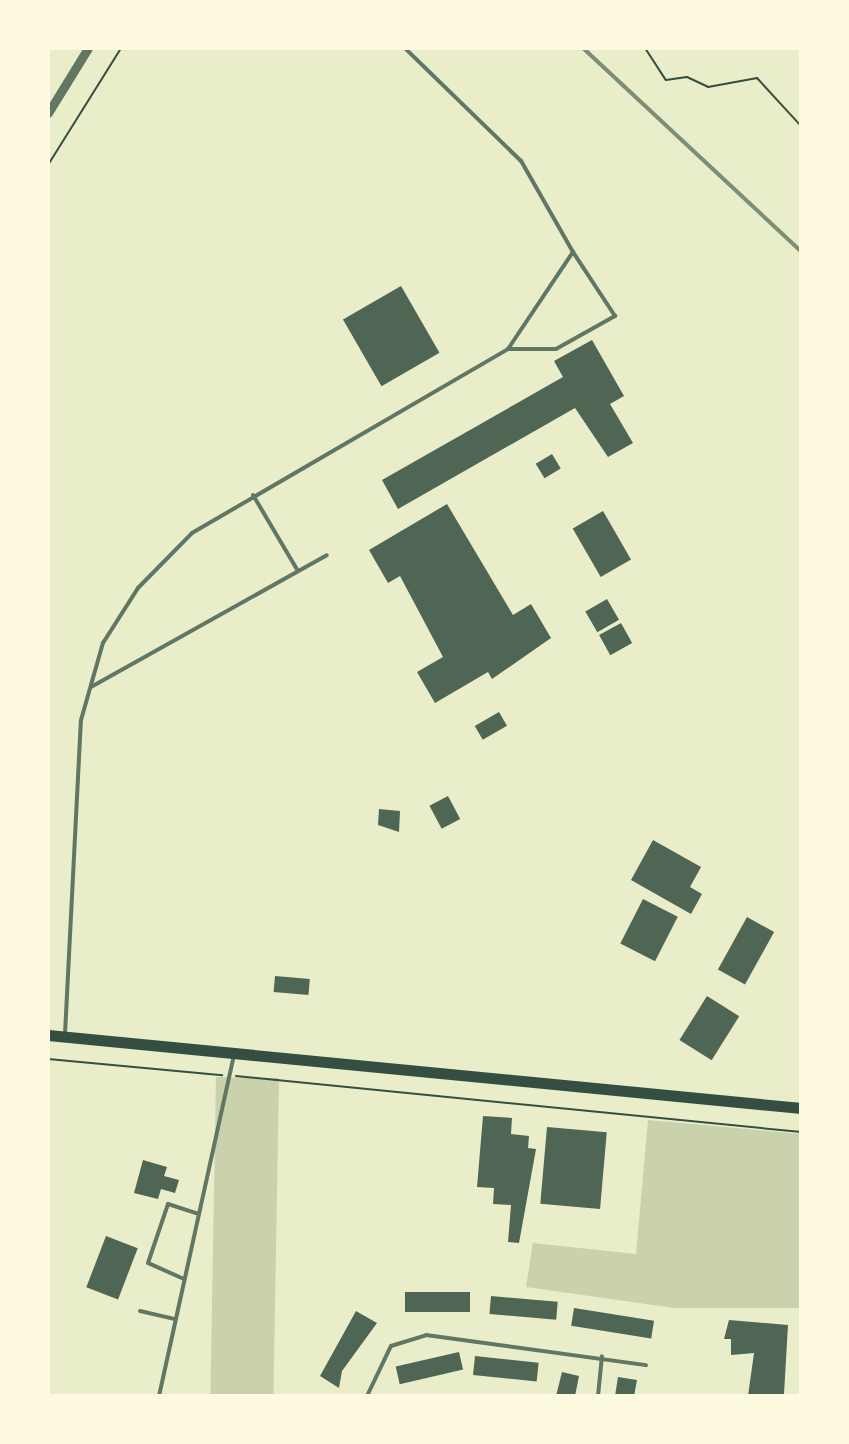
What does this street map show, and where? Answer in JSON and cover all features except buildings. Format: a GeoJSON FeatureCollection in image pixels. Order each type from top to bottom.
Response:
{"type":"FeatureCollection","features":[{"type":"Feature","properties":{"kind":"main road"},"geometry":{"type":"LineString","coordinates":[[48,1035],[801,1108]]}},
{"type":"Feature","properties":{"kind":"street"},"geometry":{"type":"LineString","coordinates":[[48,113],[88,48]]}},
{"type":"Feature","properties":{"kind":"lane"},"geometry":{"type":"LineString","coordinates":[[405,48],[521,161],[573,252],[615,316],[556,349],[508,349]]}},
{"type":"Feature","properties":{"kind":"lane"},"geometry":{"type":"LineString","coordinates":[[65,1037],[81,720],[103,643],[138,588],[192,533],[508,349],[573,252]]}},
{"type":"Feature","properties":{"kind":"lane"},"geometry":{"type":"LineString","coordinates":[[253,495],[298,571]]}},
{"type":"Feature","properties":{"kind":"lane"},"geometry":{"type":"LineString","coordinates":[[91,687],[327,555]]}},
{"type":"Feature","properties":{"kind":"lane"},"geometry":{"type":"LineString","coordinates":[[159,1396],[235,1052]]}},
{"type":"Feature","properties":{"kind":"lane"},"geometry":{"type":"LineString","coordinates":[[184,1279],[148,1263],[168,1204],[198,1214]]}},
{"type":"Feature","properties":{"kind":"lane"},"geometry":{"type":"LineString","coordinates":[[140,1311],[174,1319]]}},
{"type":"Feature","properties":{"kind":"lane"},"geometry":{"type":"LineString","coordinates":[[367,1396],[391,1346],[426,1335],[602,1356],[646,1365]]}},
{"type":"Feature","properties":{"kind":"lane"},"geometry":{"type":"LineString","coordinates":[[598,1396],[602,1356]]}},
{"type":"Feature","properties":{"kind":"path"},"geometry":{"type":"LineString","coordinates":[[48,165],[121,48]]}},
{"type":"Feature","properties":{"kind":"path"},"geometry":{"type":"LineString","coordinates":[[645,48],[666,80],[687,77],[708,87],[757,78],[801,126]]}},
{"type":"Feature","properties":{"kind":"path"},"geometry":{"type":"LineString","coordinates":[[48,1059],[801,1132]]}},
{"type":"Feature","properties":{"kind":"green space"},"geometry":{"type":"Polygon","coordinates":[[[216,1077],[279,1078],[273,1396],[210,1396],[216,1077]]]}},
{"type":"Feature","properties":{"kind":"green space"},"geometry":{"type":"Polygon","coordinates":[[[648,1120],[801,1134],[801,1308],[674,1308],[526,1287],[533,1243],[636,1254],[648,1120]]]}},
{"type":"Feature","properties":{"kind":"railway"},"geometry":{"type":"LineString","coordinates":[[583,48],[801,251]]}}]}
